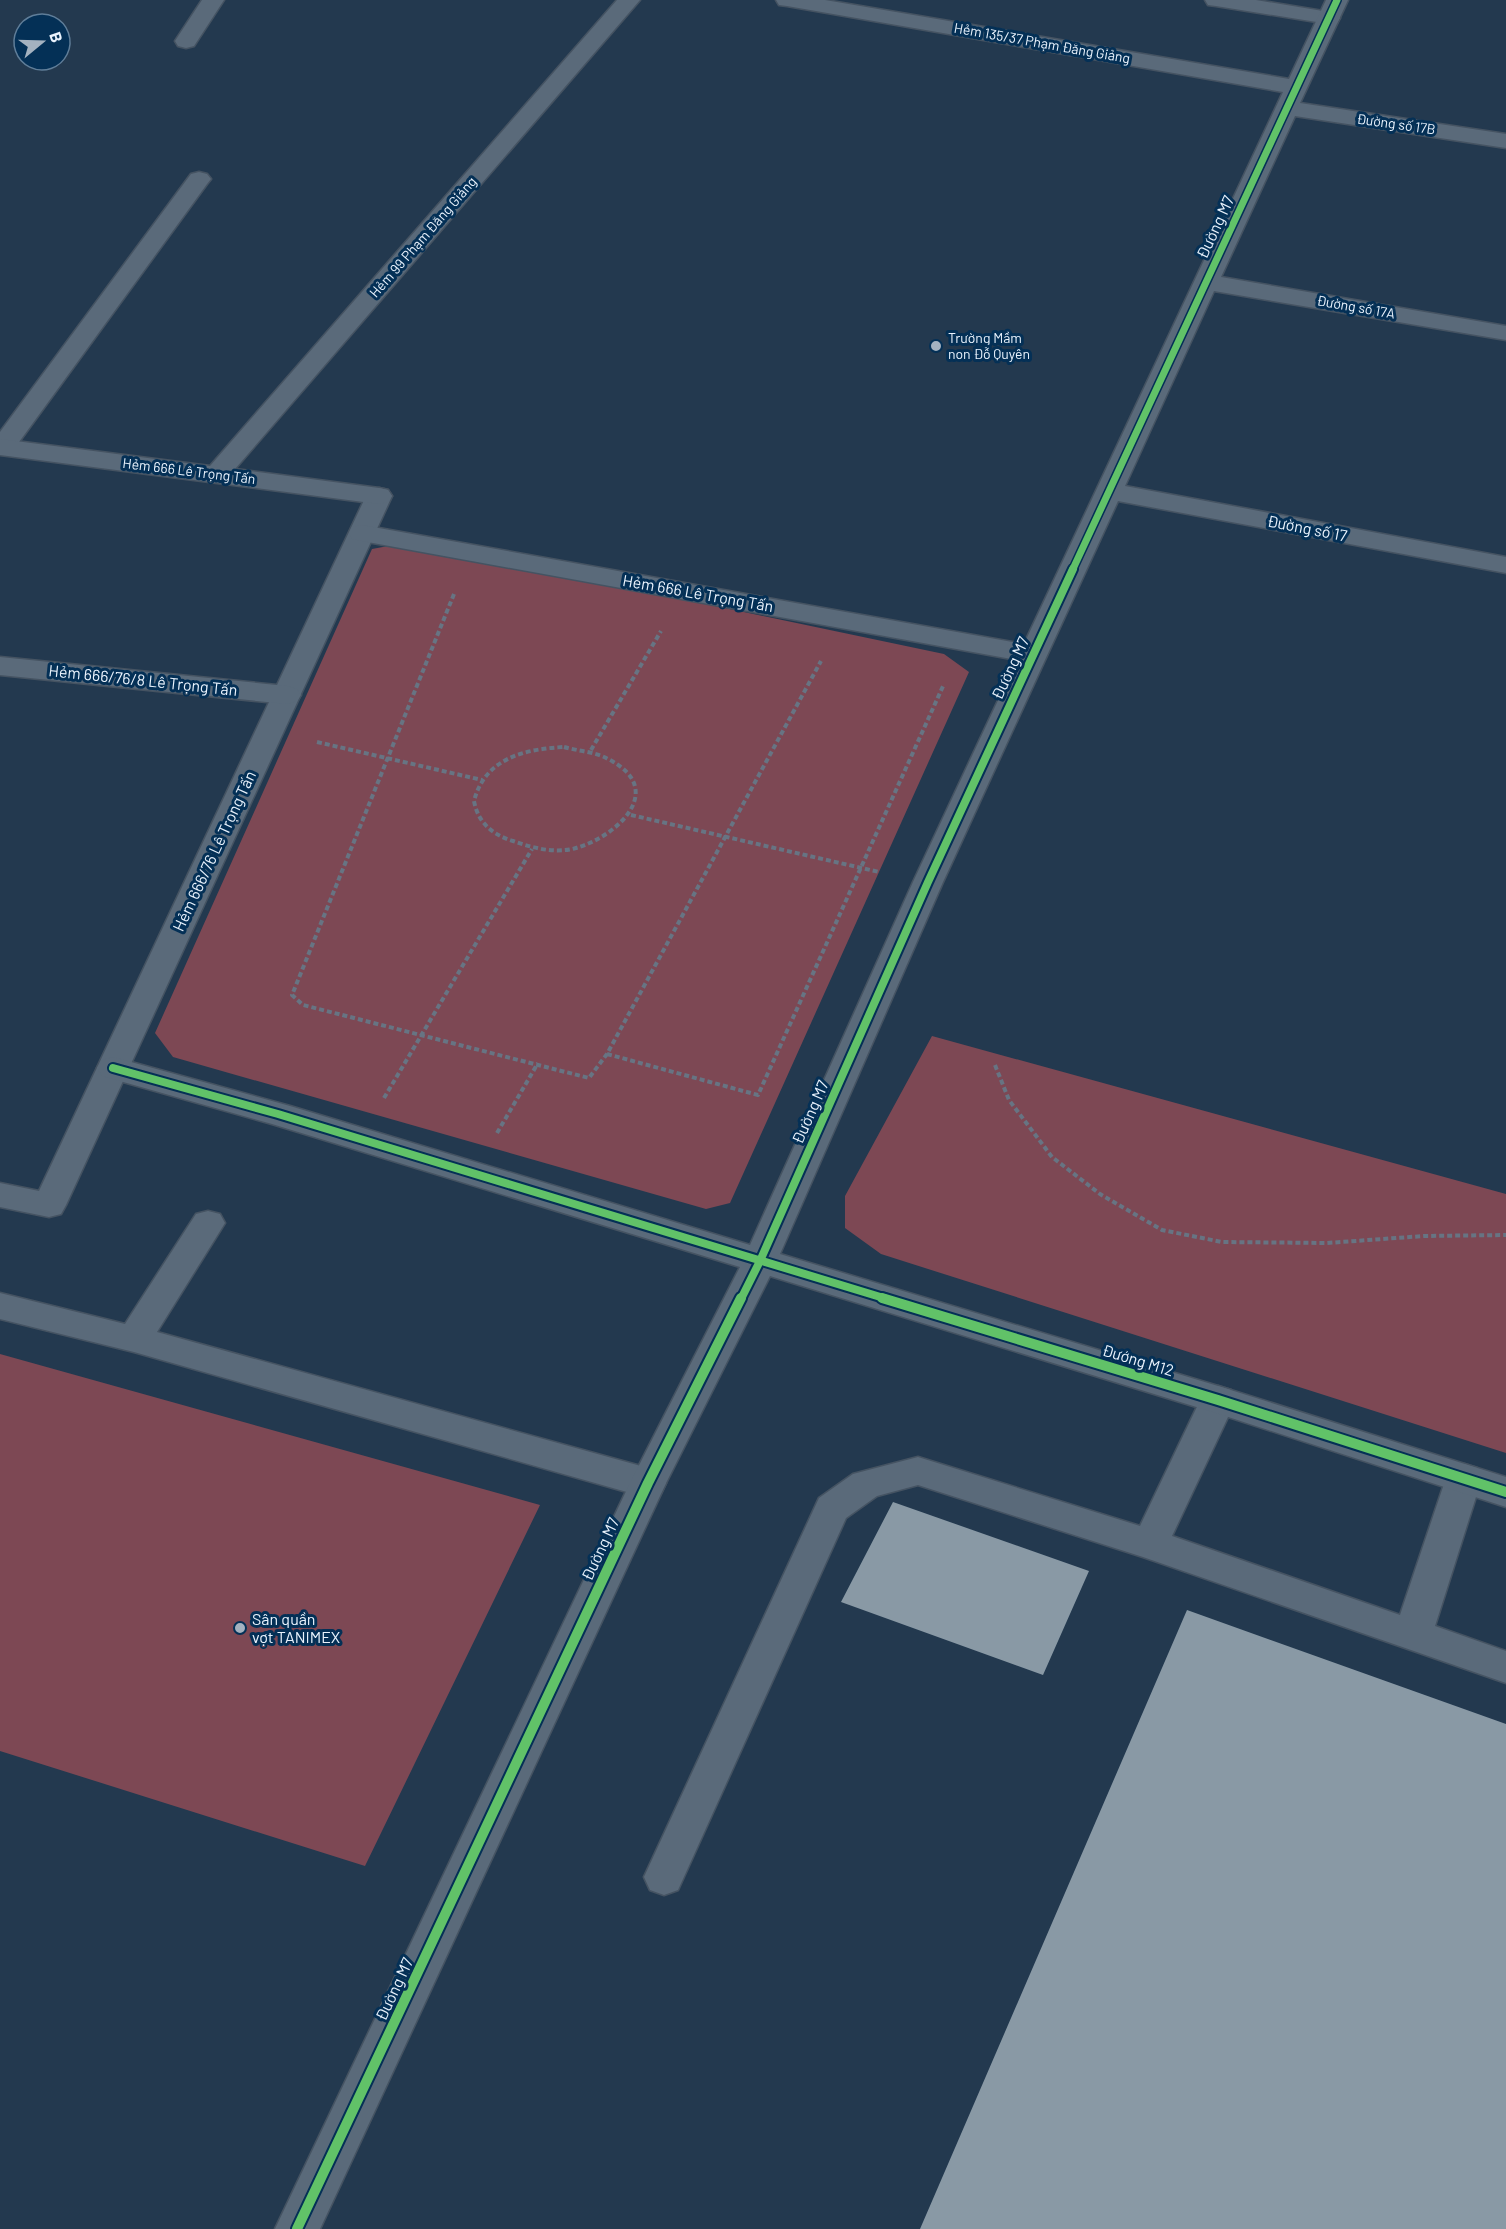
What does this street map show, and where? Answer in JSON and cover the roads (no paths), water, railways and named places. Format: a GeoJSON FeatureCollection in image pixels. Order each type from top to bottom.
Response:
{"type":"FeatureCollection","features":[{"type":"Feature","properties":{"kind":"street"},"geometry":{"type":"LineString","coordinates":[[186,41],[213,0]]}},
{"type":"Feature","properties":{"kind":"street","name":"Hẻm 99 Phạm Đăng Giảng"},"geometry":{"type":"LineString","coordinates":[[217,474],[629,0]]}},
{"type":"Feature","properties":{"kind":"street","name":"Hẻm 135/37 Phạm Đăng Giảng"},"geometry":{"type":"LineString","coordinates":[[787,0],[1292,97]]}},
{"type":"Feature","properties":{"kind":"street"},"geometry":{"type":"LineString","coordinates":[[1216,0],[1333,9]]}},
{"type":"Feature","properties":{"kind":"street","name":"Đường M7"},"geometry":{"type":"LineString","coordinates":[[297,2229],[648,1483],[760,1261],[928,882],[1333,9]]}},
{"type":"Feature","properties":{"kind":"street","name":"Đường số 17B"},"geometry":{"type":"LineString","coordinates":[[1292,97],[1506,141]]}},
{"type":"Feature","properties":{"kind":"street"},"geometry":{"type":"LineString","coordinates":[[1,447],[199,179]]}},
{"type":"Feature","properties":{"kind":"street","name":"Đường số 17A"},"geometry":{"type":"LineString","coordinates":[[1206,282],[1506,333]]}},
{"type":"Feature","properties":{"kind":"street","name":"Hẻm 666 Lê Trọng Tấn"},"geometry":{"type":"LineString","coordinates":[[1,447],[379,496]]}},
{"type":"Feature","properties":{"kind":"street","name":"Đường số 17"},"geometry":{"type":"LineString","coordinates":[[1109,491],[1506,565]]}},
{"type":"Feature","properties":{"kind":"street","name":"Hẻm 666/76 Lê Trọng Tấn"},"geometry":{"type":"LineString","coordinates":[[0,1195],[49,1205],[379,496]]}},
{"type":"Feature","properties":{"kind":"street","name":"Hẻm 666 Lê Trọng Tấn"},"geometry":{"type":"LineString","coordinates":[[362,533],[1033,654]]}},
{"type":"Feature","properties":{"kind":"street","name":"Hẻm 666/76/8 Lê Trọng Tấn"},"geometry":{"type":"LineString","coordinates":[[0,666],[286,695]]}},
{"type":"Feature","properties":{"kind":"street","name":"Đướng M12"},"geometry":{"type":"LineString","coordinates":[[113,1068],[290,1118],[1218,1400],[1506,1492]]}},
{"type":"Feature","properties":{"kind":"street"},"geometry":{"type":"LineString","coordinates":[[134,1339],[208,1223]]}},
{"type":"Feature","properties":{"kind":"street"},"geometry":{"type":"LineString","coordinates":[[0,1306],[134,1339],[648,1483]]}},
{"type":"Feature","properties":{"kind":"street"},"geometry":{"type":"LineString","coordinates":[[1150,1544],[1218,1400]]}},
{"type":"Feature","properties":{"kind":"street"},"geometry":{"type":"LineString","coordinates":[[664,1877],[832,1508],[866,1484],[918,1471],[1150,1544],[1506,1667]]}},
{"type":"Feature","properties":{"kind":"street"},"geometry":{"type":"LineString","coordinates":[[1413,1634],[1464,1478]]}},
{"type":"Feature","properties":{"kind":"place","name":"Trường Mầm non Đỗ Quyên"},"geometry":{"type":"Point","coordinates":[936,346]}},
{"type":"Feature","properties":{"kind":"place","name":"Sân quần vợt TANIMEX"},"geometry":{"type":"Point","coordinates":[240,1628]}}]}
